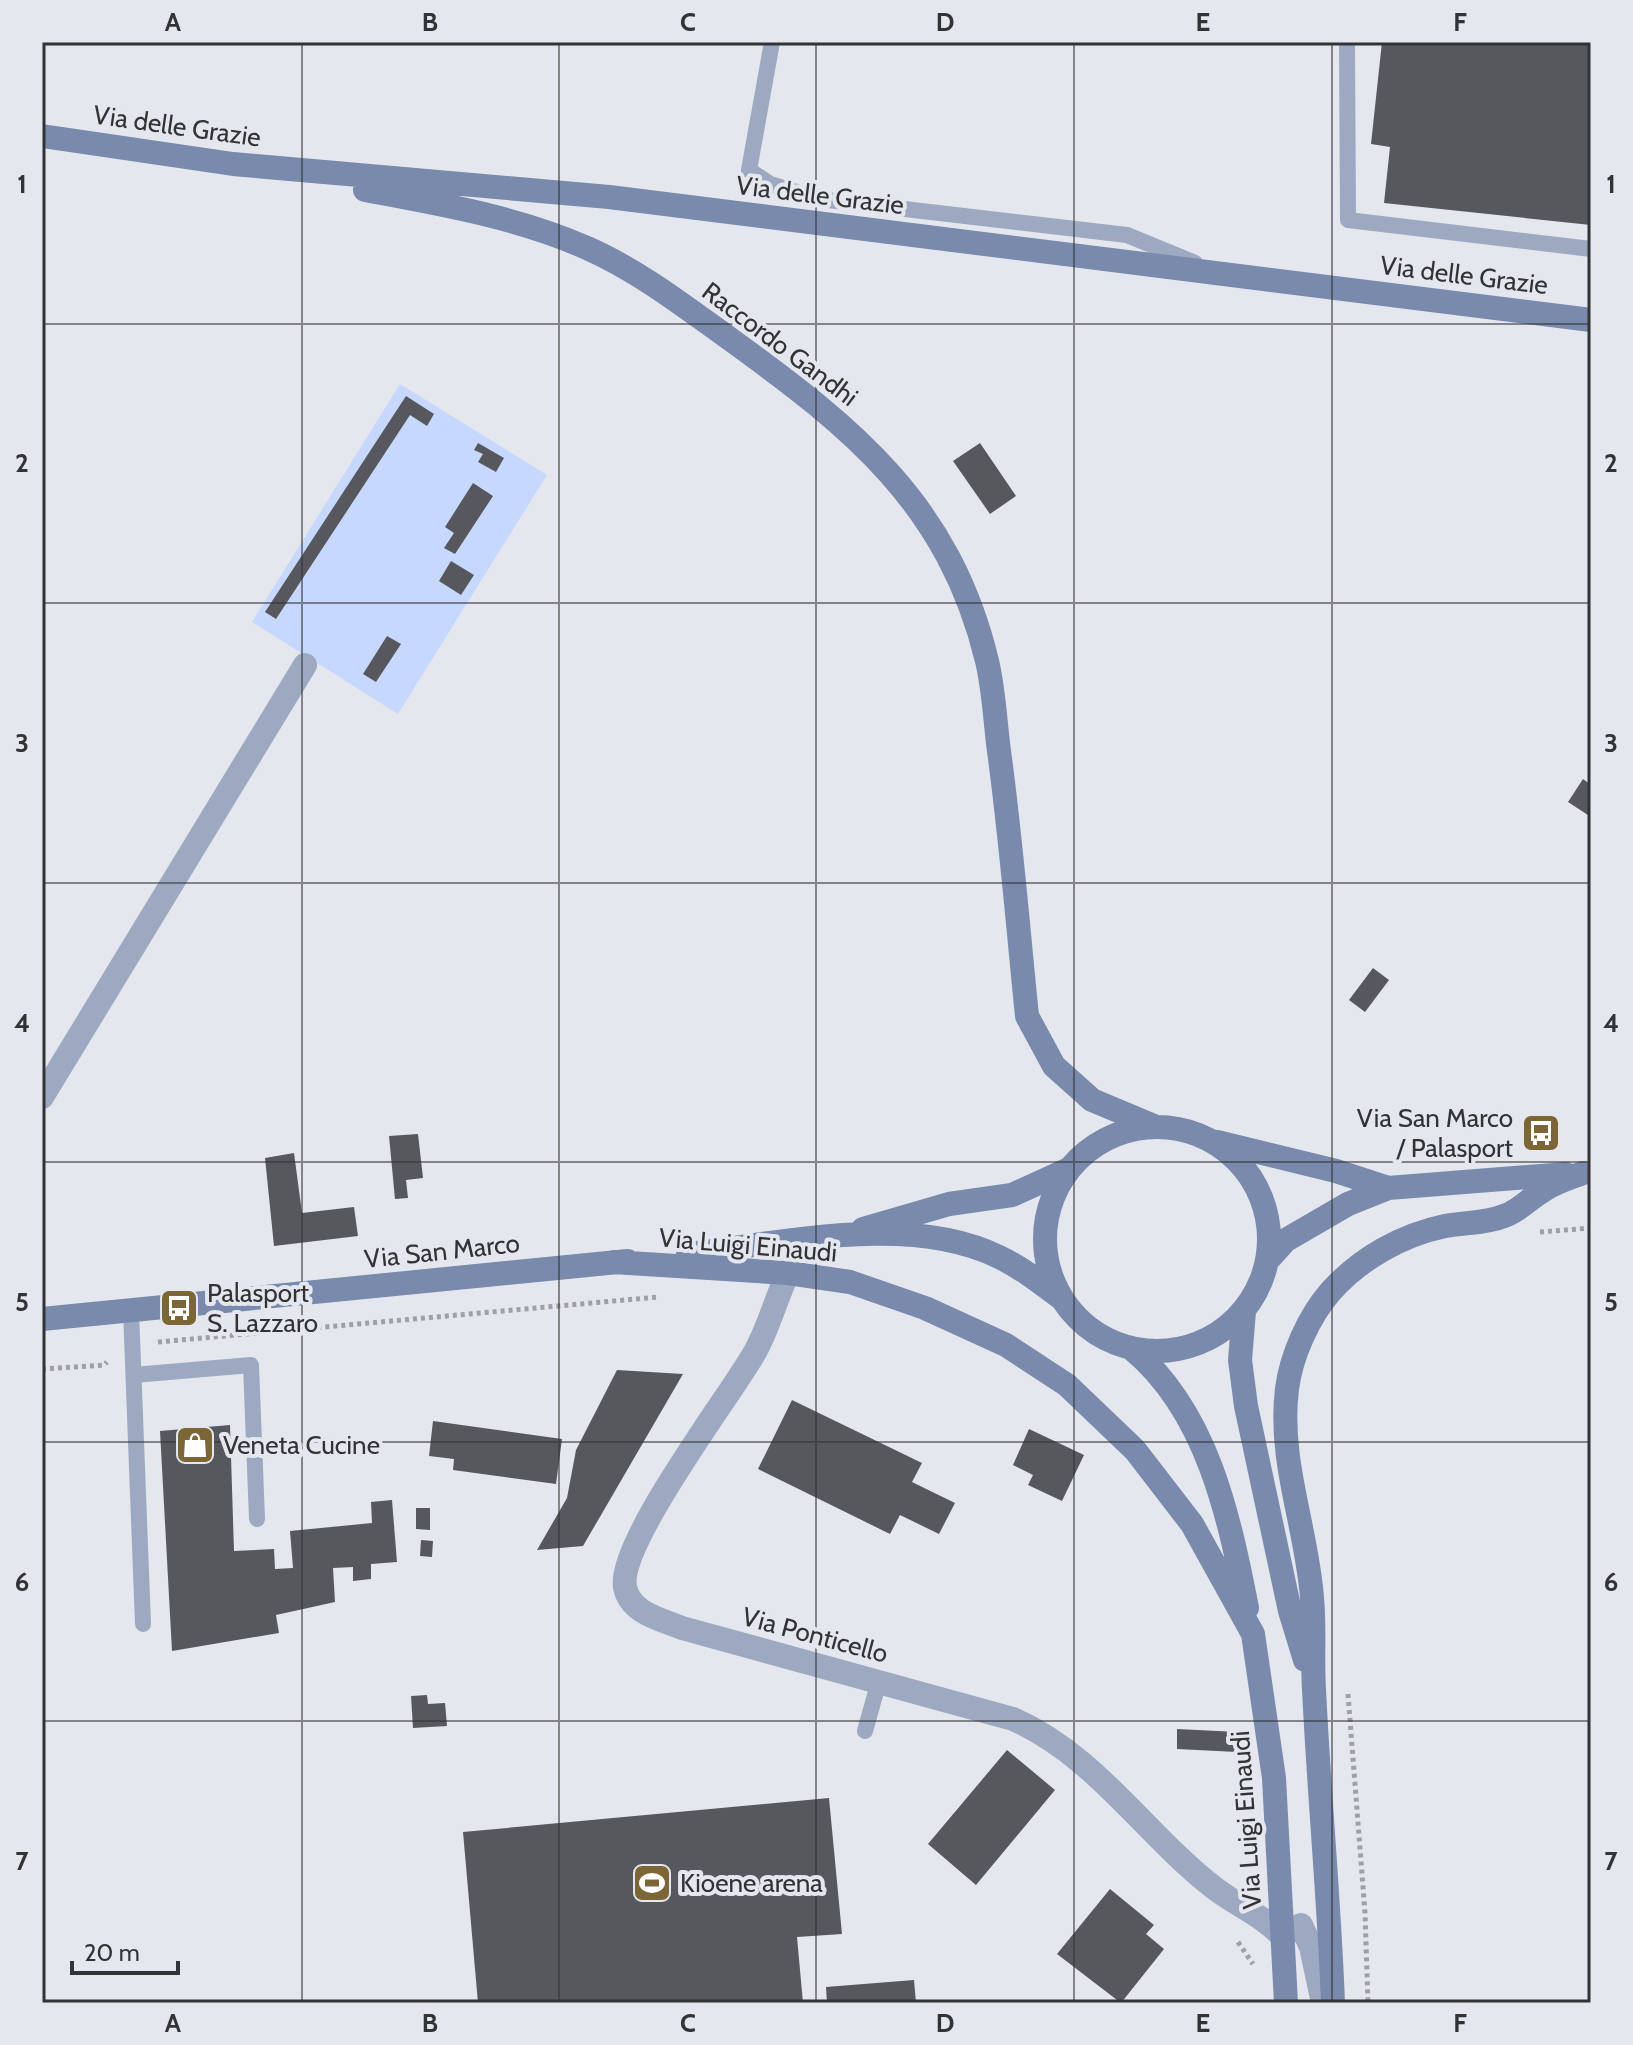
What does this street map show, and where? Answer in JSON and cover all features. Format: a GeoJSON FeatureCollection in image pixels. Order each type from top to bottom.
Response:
{"type":"FeatureCollection","features":[{"type":"Feature","properties":{"kind":"street","name":"Via delle Grazie"},"geometry":{"type":"LineString","coordinates":[[42,136],[233,164],[609,197],[1591,320]]}},
{"type":"Feature","properties":{"kind":"street","name":"Raccordo Gandhi"},"geometry":{"type":"LineString","coordinates":[[233,164],[438,202],[586,248],[652,282],[803,392],[901,483],[927,518],[964,591],[987,661],[1027,1016],[1054,1066],[1092,1100],[1154,1126]]}},
{"type":"Feature","properties":{"kind":"street"},"geometry":{"type":"LineString","coordinates":[[42,1097],[305,665]]}},
{"type":"Feature","properties":{"kind":"street"},"geometry":{"type":"LineString","coordinates":[[1211,1140],[1247,1171],[1267,1214],[1267,1261],[1259,1287],[1244,1311],[1221,1331],[1193,1346],[1163,1351],[1132,1349],[1104,1339],[1080,1321],[1061,1298],[1045,1256],[1047,1211],[1067,1170],[1105,1138],[1154,1126],[1173,1127],[1388,1188]]}},
{"type":"Feature","properties":{"kind":"street","name":"Via San Marco"},"geometry":{"type":"LineString","coordinates":[[846,1235],[949,1204],[1012,1195],[1067,1170]]}},
{"type":"Feature","properties":{"kind":"street"},"geometry":{"type":"LineString","coordinates":[[1267,1261],[1286,1240],[1348,1204],[1388,1188],[1587,1172]]}},
{"type":"Feature","properties":{"kind":"street"},"geometry":{"type":"LineString","coordinates":[[1333,2003],[1328,1864],[1314,1689],[1312,1597],[1287,1462],[1287,1387],[1310,1322],[1330,1293],[1352,1270],[1416,1233],[1487,1222],[1508,1215],[1546,1188],[1587,1172]]}},
{"type":"Feature","properties":{"kind":"street","name":"Via San Marco"},"geometry":{"type":"LineString","coordinates":[[42,1318],[613,1262],[846,1235],[901,1236],[962,1243],[1016,1266],[1061,1298]]}},
{"type":"Feature","properties":{"kind":"street","name":"Via Luigi Einaudi"},"geometry":{"type":"LineString","coordinates":[[613,1262],[788,1273],[850,1282],[925,1308],[1006,1345],[1067,1385],[1135,1450],[1192,1524],[1253,1634]]}},
{"type":"Feature","properties":{"kind":"street","name":"Via Ponticello"},"geometry":{"type":"LineString","coordinates":[[788,1273],[756,1350],[656,1504],[628,1566],[626,1590],[637,1609],[682,1628],[1013,1719],[1044,1733],[1074,1755],[1212,1887],[1266,1919],[1282,1936]]}},
{"type":"Feature","properties":{"kind":"street"},"geometry":{"type":"LineString","coordinates":[[1244,1311],[1240,1360],[1246,1406],[1290,1611],[1314,1689]]}},
{"type":"Feature","properties":{"kind":"street","name":"Via Luigi Einaudi"},"geometry":{"type":"LineString","coordinates":[[1132,1349],[1151,1364],[1174,1394],[1204,1450],[1237,1557],[1253,1634],[1274,1778],[1286,2003]]}},
{"type":"Feature","properties":{"kind":"street"},"geometry":{"type":"LineString","coordinates":[[1282,1936],[1301,1925],[1311,1947],[1323,2003]]}},
{"type":"Feature","properties":{"kind":"lane"},"geometry":{"type":"LineString","coordinates":[[772,42],[749,170],[770,184],[819,199],[1004,218],[1127,235],[1215,272]]}},
{"type":"Feature","properties":{"kind":"lane"},"geometry":{"type":"LineString","coordinates":[[1347,42],[1348,220],[1591,249]]}},
{"type":"Feature","properties":{"kind":"lane"},"geometry":{"type":"LineString","coordinates":[[131,1311],[143,1624]]}},
{"type":"Feature","properties":{"kind":"lane"},"geometry":{"type":"LineString","coordinates":[[134,1375],[251,1365],[257,1519]]}},
{"type":"Feature","properties":{"kind":"lane"},"geometry":{"type":"LineString","coordinates":[[865,1731],[879,1681]]}},
{"type":"Feature","properties":{"kind":"path"},"geometry":{"type":"LineString","coordinates":[[1536,1232],[1591,1228]]}},
{"type":"Feature","properties":{"kind":"path"},"geometry":{"type":"LineString","coordinates":[[255,1332],[662,1297]]}},
{"type":"Feature","properties":{"kind":"path"},"geometry":{"type":"LineString","coordinates":[[1347,1689],[1365,1913],[1368,2003]]}},
{"type":"Feature","properties":{"kind":"shaded area"},"geometry":{"type":"Polygon","coordinates":[[[400,384],[547,475],[398,714],[252,622],[400,384]]]}},
{"type":"Feature","properties":{"kind":"building"},"geometry":{"type":"Polygon","coordinates":[[[1382,42],[1591,42],[1591,225],[1384,203],[1390,147],[1371,144],[1382,42]]]}},
{"type":"Feature","properties":{"kind":"building"},"geometry":{"type":"Polygon","coordinates":[[[406,396],[434,414],[427,426],[410,415],[276,619],[265,612],[406,396]]]}},
{"type":"Feature","properties":{"kind":"building"},"geometry":{"type":"Polygon","coordinates":[[[478,443],[504,458],[496,472],[478,462],[483,454],[474,450],[478,443]]]}},
{"type":"Feature","properties":{"kind":"building"},"geometry":{"type":"Polygon","coordinates":[[[980,443],[1016,496],[990,514],[953,461],[980,443]]]}},
{"type":"Feature","properties":{"kind":"building"},"geometry":{"type":"Polygon","coordinates":[[[473,483],[493,496],[455,554],[444,548],[454,533],[445,527],[473,483]]]}},
{"type":"Feature","properties":{"kind":"building"},"geometry":{"type":"Polygon","coordinates":[[[451,561],[474,575],[461,595],[439,581],[451,561]]]}},
{"type":"Feature","properties":{"kind":"building"},"geometry":{"type":"Polygon","coordinates":[[[387,636],[401,644],[376,682],[363,674],[387,636]]]}},
{"type":"Feature","properties":{"kind":"building"},"geometry":{"type":"Polygon","coordinates":[[[1583,779],[1591,785],[1591,817],[1568,802],[1583,779]]]}},
{"type":"Feature","properties":{"kind":"building"},"geometry":{"type":"Polygon","coordinates":[[[1373,968],[1389,980],[1365,1012],[1349,1000],[1373,968]]]}},
{"type":"Feature","properties":{"kind":"building"},"geometry":{"type":"Polygon","coordinates":[[[418,1134],[423,1178],[406,1180],[408,1198],[395,1199],[389,1136],[418,1134]]]}},
{"type":"Feature","properties":{"kind":"building"},"geometry":{"type":"Polygon","coordinates":[[[294,1153],[302,1213],[354,1207],[358,1236],[274,1246],[265,1158],[294,1153]]]}},
{"type":"Feature","properties":{"kind":"building"},"geometry":{"type":"Polygon","coordinates":[[[617,1370],[683,1374],[583,1546],[537,1550],[567,1498],[576,1450],[617,1370]]]}},
{"type":"Feature","properties":{"kind":"building"},"geometry":{"type":"Polygon","coordinates":[[[792,1400],[922,1463],[912,1482],[955,1503],[939,1534],[900,1515],[890,1534],[758,1469],[792,1400]]]}},
{"type":"Feature","properties":{"kind":"building"},"geometry":{"type":"Polygon","coordinates":[[[433,1421],[562,1439],[556,1484],[453,1470],[454,1459],[429,1456],[433,1421]]]}},
{"type":"Feature","properties":{"kind":"building"},"geometry":{"type":"Polygon","coordinates":[[[230,1425],[234,1551],[274,1549],[275,1569],[293,1568],[290,1531],[372,1523],[371,1502],[392,1500],[397,1562],[371,1564],[371,1579],[353,1581],[353,1567],[333,1568],[335,1602],[276,1615],[279,1633],[172,1651],[160,1431],[230,1425]]]}},
{"type":"Feature","properties":{"kind":"building"},"geometry":{"type":"Polygon","coordinates":[[[1029,1429],[1084,1455],[1062,1501],[1028,1485],[1033,1475],[1013,1465],[1029,1429]]]}},
{"type":"Feature","properties":{"kind":"building"},"geometry":{"type":"Polygon","coordinates":[[[416,1508],[430,1508],[430,1530],[416,1529],[416,1508]]]}},
{"type":"Feature","properties":{"kind":"building"},"geometry":{"type":"Polygon","coordinates":[[[421,1540],[433,1541],[432,1557],[420,1556],[421,1540]]]}},
{"type":"Feature","properties":{"kind":"building"},"geometry":{"type":"Polygon","coordinates":[[[427,1695],[428,1704],[445,1703],[447,1726],[413,1728],[411,1696],[427,1695]]]}},
{"type":"Feature","properties":{"kind":"building"},"geometry":{"type":"Polygon","coordinates":[[[1177,1729],[1238,1732],[1237,1752],[1177,1749],[1177,1729]]]}},
{"type":"Feature","properties":{"kind":"building"},"geometry":{"type":"Polygon","coordinates":[[[1007,1750],[1055,1790],[976,1885],[928,1844],[1007,1750]]]}},
{"type":"Feature","properties":{"kind":"building","name":"Kioene arena"},"geometry":{"type":"Polygon","coordinates":[[[829,1798],[842,1934],[797,1937],[803,2003],[478,2003],[463,1832],[829,1798]]]}},
{"type":"Feature","properties":{"kind":"building"},"geometry":{"type":"Polygon","coordinates":[[[1110,1889],[1154,1925],[1146,1934],[1164,1949],[1121,2003],[1057,1954],[1110,1889]]]}},
{"type":"Feature","properties":{"kind":"building"},"geometry":{"type":"Polygon","coordinates":[[[914,1980],[916,2003],[827,2003],[826,1987],[914,1980]]]}},
{"type":"Feature","properties":{"kind":"place","name":"Via San Marco / Palasport"},"geometry":{"type":"Point","coordinates":[1541,1133]}},
{"type":"Feature","properties":{"kind":"place","name":"Palasport S. Lazzaro"},"geometry":{"type":"Point","coordinates":[179,1308]}},
{"type":"Feature","properties":{"kind":"place","name":"Veneta Cucine"},"geometry":{"type":"Point","coordinates":[195,1445]}},
{"type":"Feature","properties":{"kind":"place","name":"Kioene arena"},"geometry":{"type":"Point","coordinates":[652,1883]}}]}
